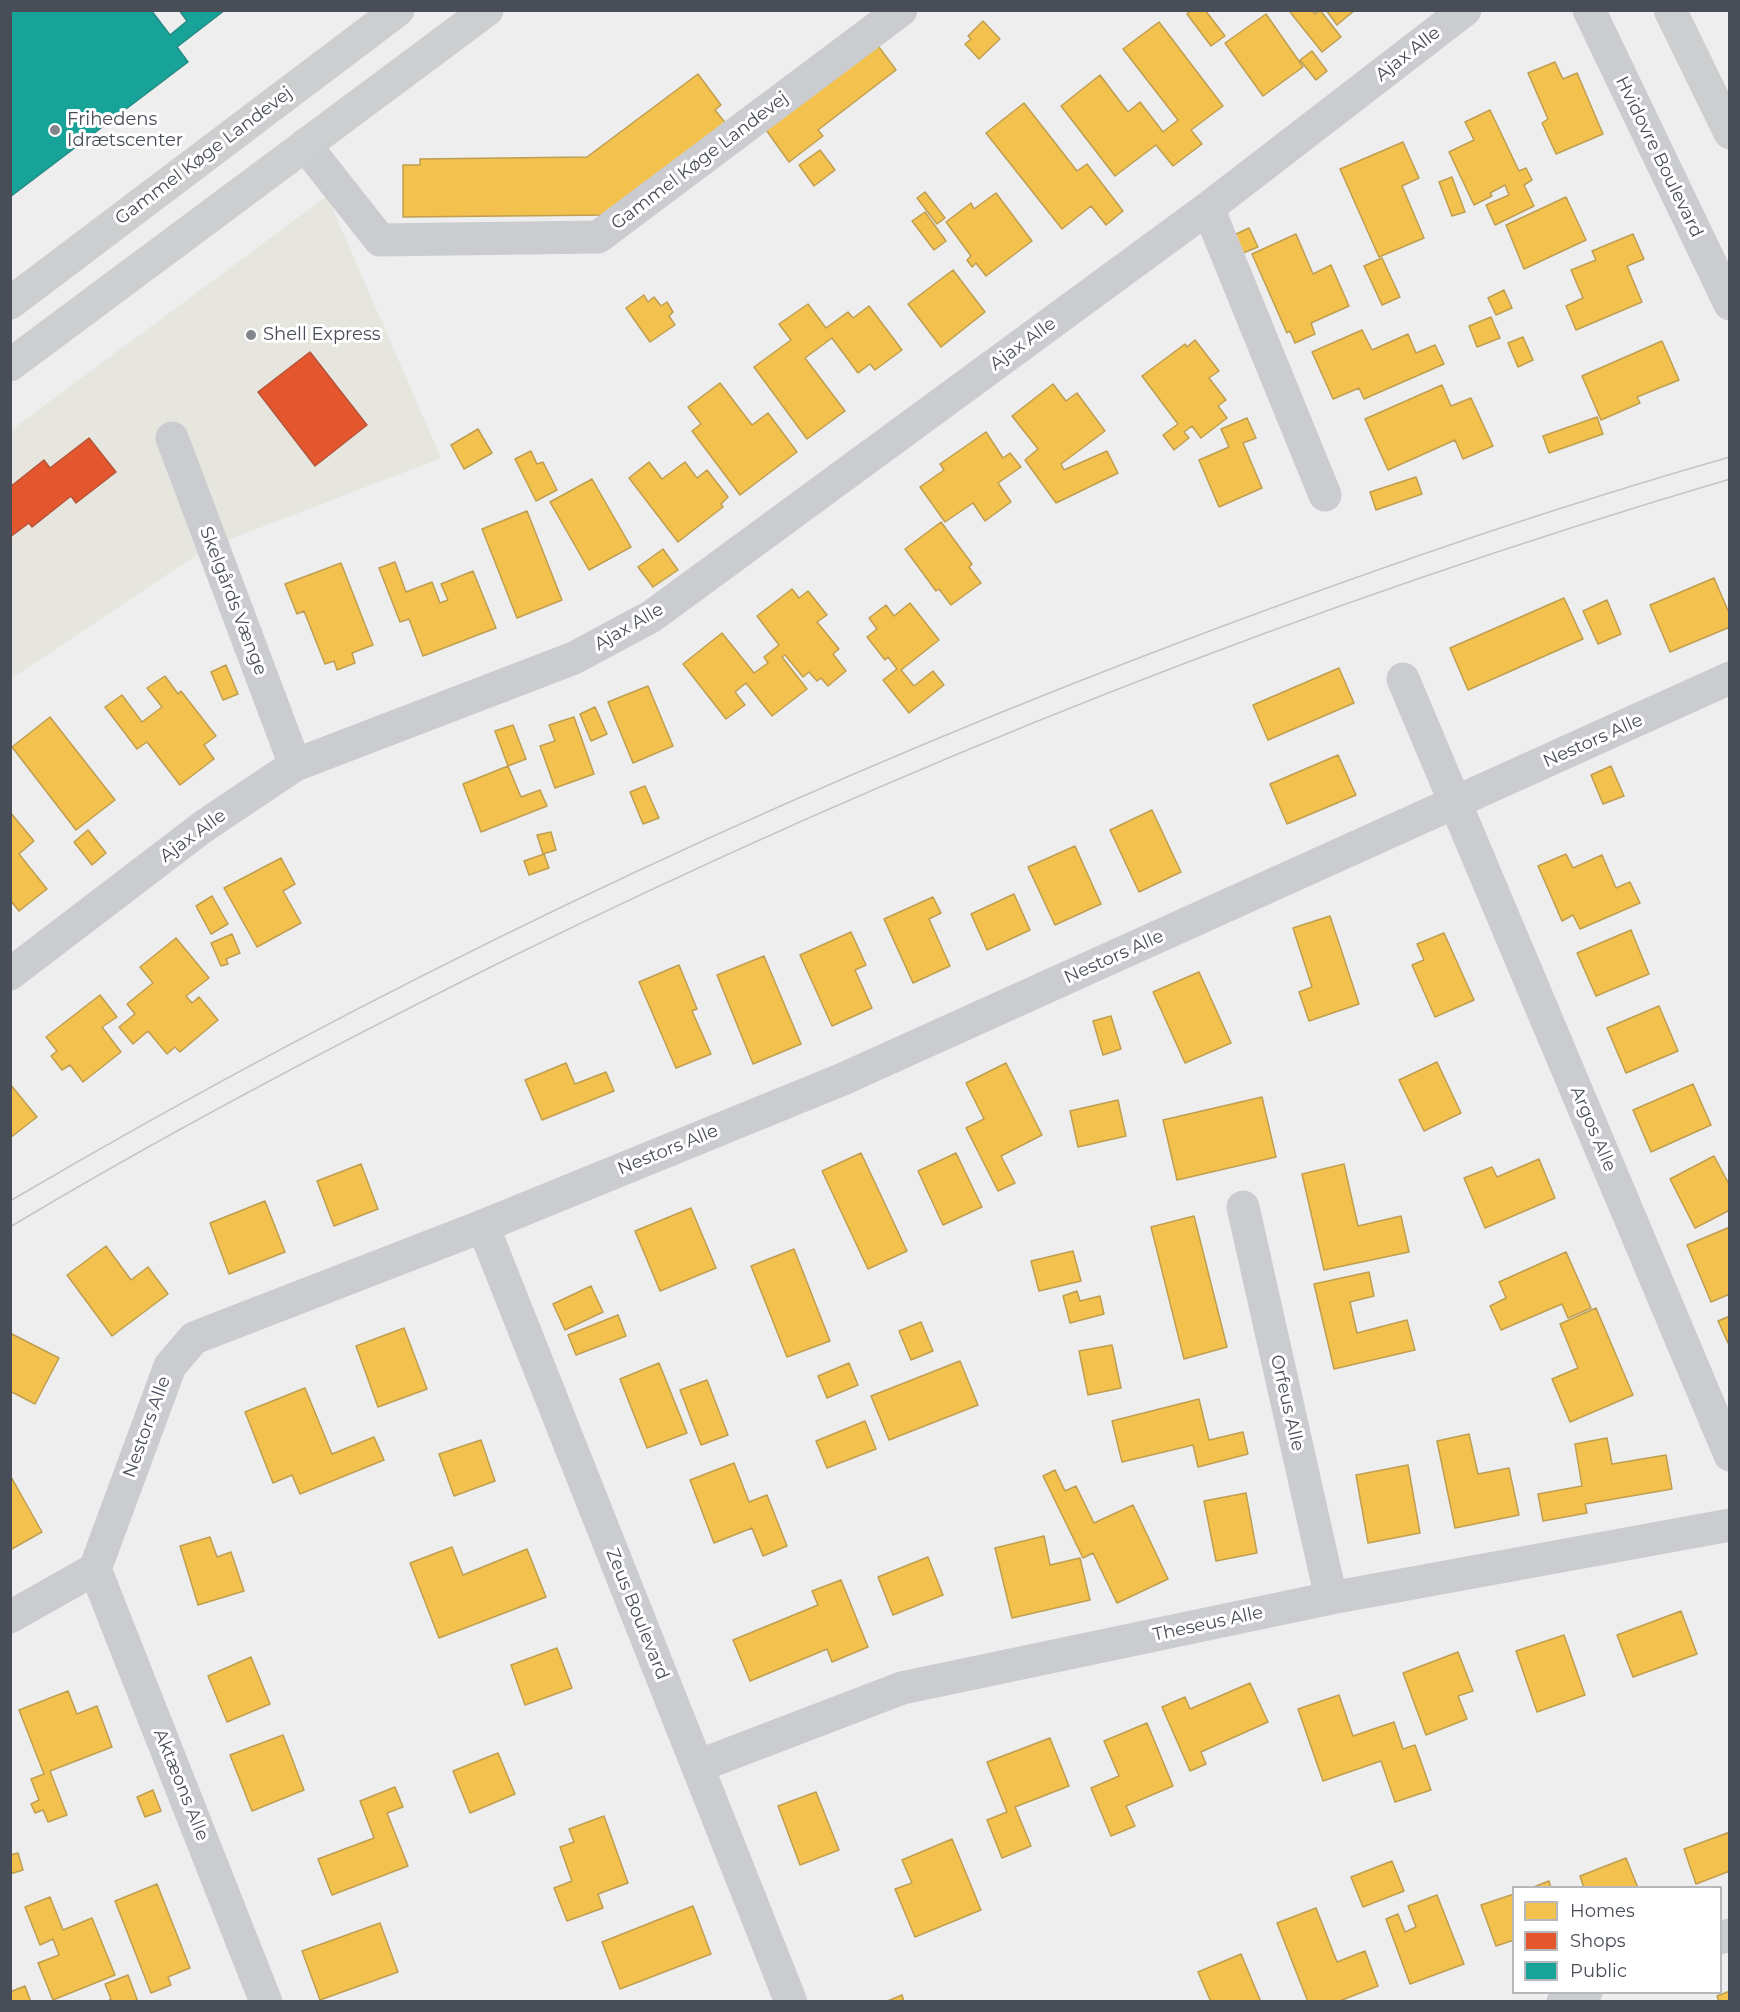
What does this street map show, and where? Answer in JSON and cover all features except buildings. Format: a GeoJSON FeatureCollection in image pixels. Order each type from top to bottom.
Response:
{"type":"FeatureCollection","features":[{"type":"Feature","properties":{"kind":"main road","name":"Gammel Køge Landevej"},"geometry":{"type":"LineString","coordinates":[[10,303],[398,10]]}},
{"type":"Feature","properties":{"kind":"main road"},"geometry":{"type":"LineString","coordinates":[[10,365],[487,10]]}},
{"type":"Feature","properties":{"kind":"main road"},"geometry":{"type":"LineString","coordinates":[[1670,10],[1730,133]]}},
{"type":"Feature","properties":{"kind":"street","name":"Gammel Køge Landevej"},"geometry":{"type":"LineString","coordinates":[[305,145],[380,240],[598,237],[901,10]]}},
{"type":"Feature","properties":{"kind":"street","name":"Ajax Alle"},"geometry":{"type":"LineString","coordinates":[[10,974],[204,826],[296,765],[574,658],[652,616],[1208,208],[1465,10]]}},
{"type":"Feature","properties":{"kind":"street","name":"Hvidovre Boulevard"},"geometry":{"type":"LineString","coordinates":[[1589,10],[1730,304]]}},
{"type":"Feature","properties":{"kind":"street"},"geometry":{"type":"LineString","coordinates":[[1208,208],[1325,495]]}},
{"type":"Feature","properties":{"kind":"street","name":"Skelgårds Vænge"},"geometry":{"type":"LineString","coordinates":[[172,438],[296,765]]}},
{"type":"Feature","properties":{"kind":"street","name":"Nestors Alle"},"geometry":{"type":"LineString","coordinates":[[95,1569],[170,1366],[194,1338],[483,1226],[843,1079],[1730,678]]}},
{"type":"Feature","properties":{"kind":"street"},"geometry":{"type":"LineString","coordinates":[[1403,679],[1456,803]]}},
{"type":"Feature","properties":{"kind":"street","name":"Argos Alle"},"geometry":{"type":"LineString","coordinates":[[1456,803],[1730,1455]]}},
{"type":"Feature","properties":{"kind":"street","name":"Orfeus Alle"},"geometry":{"type":"LineString","coordinates":[[1243,1207],[1331,1598]]}},
{"type":"Feature","properties":{"kind":"street","name":"Zeus Boulevard"},"geometry":{"type":"LineString","coordinates":[[483,1226],[791,2001]]}},
{"type":"Feature","properties":{"kind":"street","name":"Theseus Alle"},"geometry":{"type":"LineString","coordinates":[[698,1766],[902,1688],[1331,1598],[1730,1525]]}},
{"type":"Feature","properties":{"kind":"street"},"geometry":{"type":"LineString","coordinates":[[10,1617],[95,1569]]}},
{"type":"Feature","properties":{"kind":"street","name":"Aktæons Alle"},"geometry":{"type":"LineString","coordinates":[[95,1569],[266,2001]]}},
{"type":"Feature","properties":{"kind":"street"},"geometry":{"type":"LineString","coordinates":[[1563,2001],[1581,1994]]}},
{"type":"Feature","properties":{"kind":"shaded area"},"geometry":{"type":"Polygon","coordinates":[[[327,196],[441,458],[207,548],[11,679],[10,431],[327,196]]]}},
{"type":"Feature","properties":{"kind":"tram line"},"geometry":{"type":"LineString","coordinates":[[10,1201],[286,1046],[426,974],[711,837],[856,773],[1002,712],[1293,600],[1583,501],[1730,457]]}},
{"type":"Feature","properties":{"kind":"tram line"},"geometry":{"type":"LineString","coordinates":[[10,1227],[192,1123],[376,1025],[650,890],[800,822],[952,756],[1259,635],[1415,580],[1730,479]]}},
{"type":"Feature","properties":{"kind":"place","name":"Frihedens Idrætscenter"},"geometry":{"type":"Point","coordinates":[55,130]}},
{"type":"Feature","properties":{"kind":"place","name":"Shell Express"},"geometry":{"type":"Point","coordinates":[251,335]}}]}
